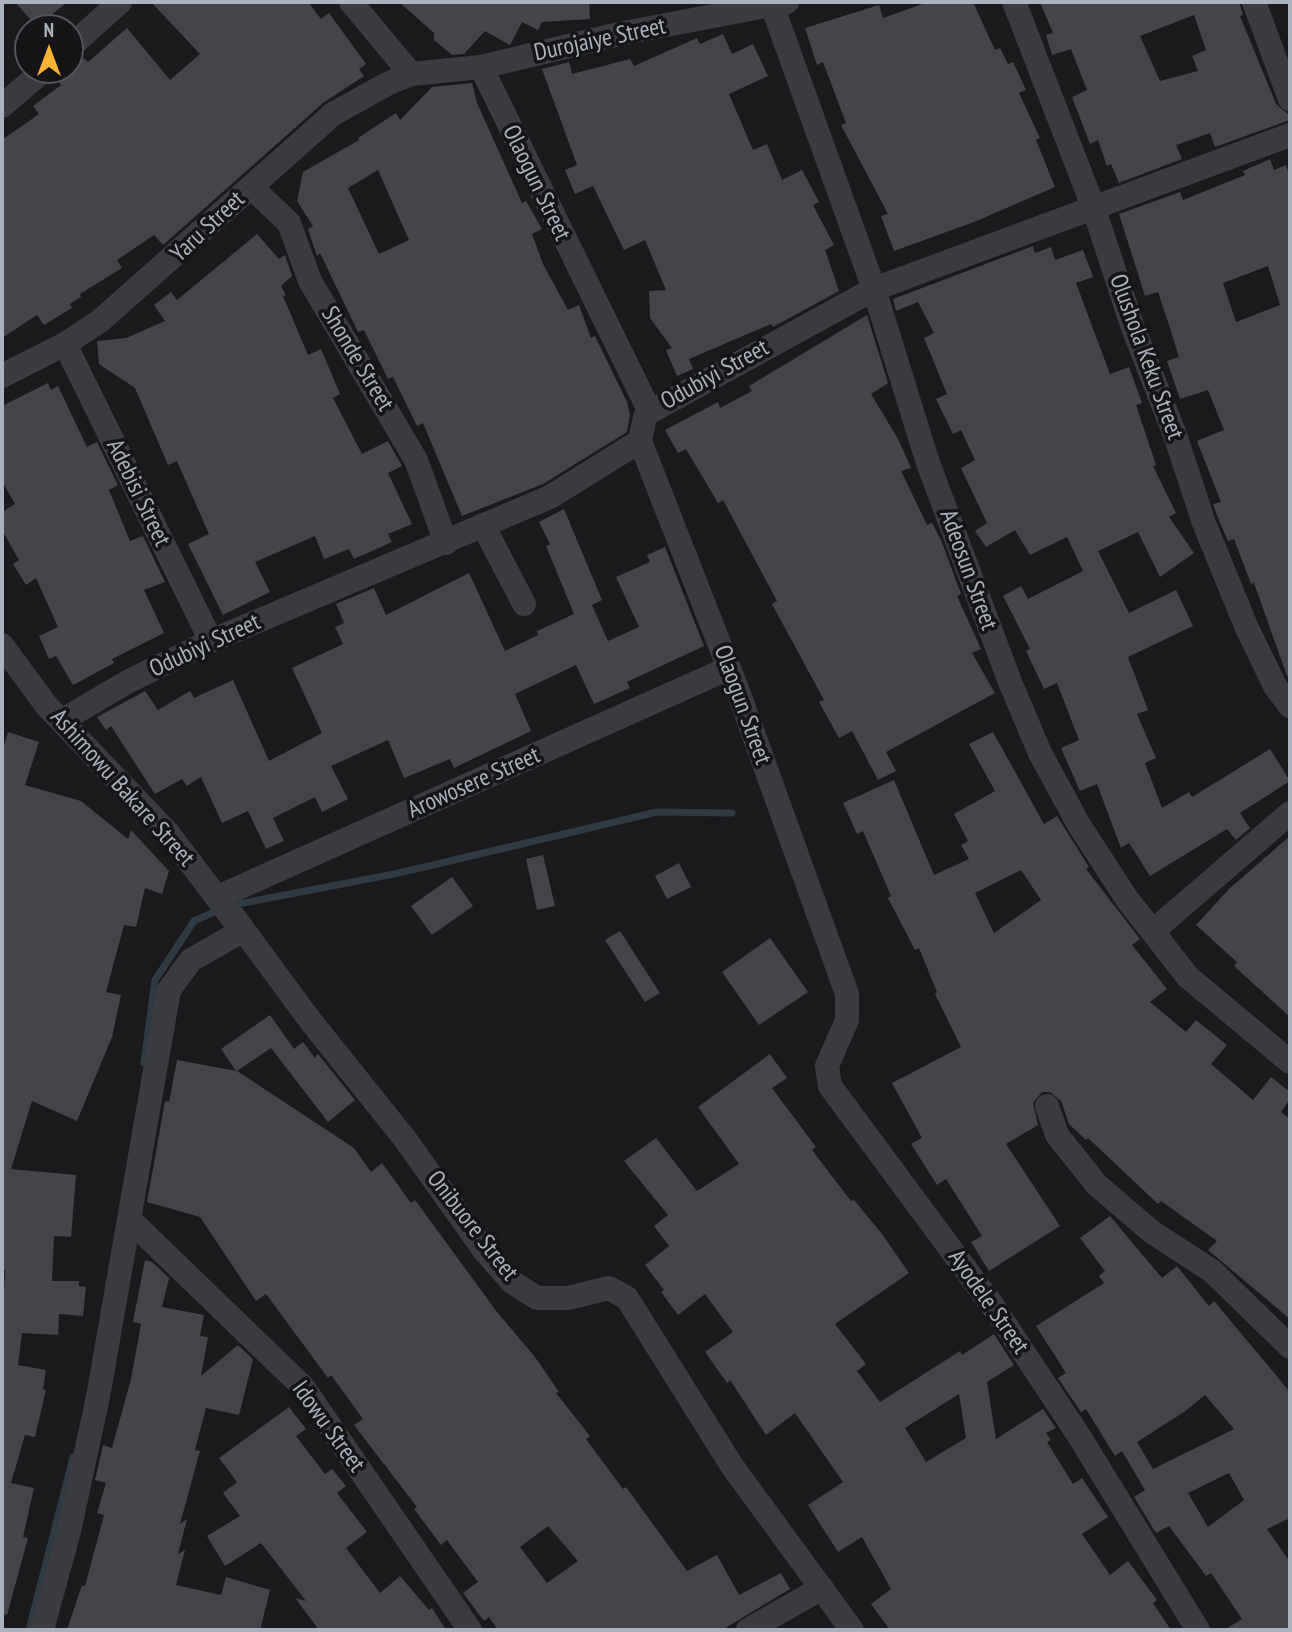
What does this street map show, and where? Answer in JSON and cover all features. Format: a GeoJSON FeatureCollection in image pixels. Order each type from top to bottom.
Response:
{"type":"FeatureCollection","features":[{"type":"Feature","properties":{"kind":"street"},"geometry":{"type":"LineString","coordinates":[[84,34],[120,2]]}},
{"type":"Feature","properties":{"kind":"street"},"geometry":{"type":"LineString","coordinates":[[351,2],[411,75]]}},
{"type":"Feature","properties":{"kind":"street","name":"Olushola Keku Street"},"geometry":{"type":"LineString","coordinates":[[1014,2],[1093,206],[1133,328],[1175,435],[1204,523],[1246,626],[1275,686],[1290,706]]}},
{"type":"Feature","properties":{"kind":"street"},"geometry":{"type":"LineString","coordinates":[[1254,2],[1290,99]]}},
{"type":"Feature","properties":{"kind":"street","name":"Durojaiye Street"},"geometry":{"type":"LineString","coordinates":[[411,75],[481,67],[619,34],[780,3]]}},
{"type":"Feature","properties":{"kind":"street","name":"Adeosun Street"},"geometry":{"type":"LineString","coordinates":[[780,3],[928,463],[1010,682],[1035,741],[1079,825],[1126,899],[1188,977],[1290,1062]]}},
{"type":"Feature","properties":{"kind":"street","name":"Olaogun Street"},"geometry":{"type":"LineString","coordinates":[[481,67],[650,412]]}},
{"type":"Feature","properties":{"kind":"street","name":"Yaru Street"},"geometry":{"type":"LineString","coordinates":[[2,376],[65,344],[100,321],[148,282],[334,114],[411,75]]}},
{"type":"Feature","properties":{"kind":"street"},"geometry":{"type":"LineString","coordinates":[[2,106],[28,84]]}},
{"type":"Feature","properties":{"kind":"street","name":"Odubiyi Street"},"geometry":{"type":"LineString","coordinates":[[61,721],[129,681],[211,641],[550,497],[639,441],[650,412],[874,289],[1290,135]]}},
{"type":"Feature","properties":{"kind":"street","name":"Shonde Street"},"geometry":{"type":"LineString","coordinates":[[251,187],[289,223],[310,281],[416,460],[446,543]]}},
{"type":"Feature","properties":{"kind":"street","name":"Adebisi Street"},"geometry":{"type":"LineString","coordinates":[[65,344],[211,641]]}},
{"type":"Feature","properties":{"kind":"street","name":"Olaogun Street"},"geometry":{"type":"LineString","coordinates":[[639,441],[729,668],[839,971]]}},
{"type":"Feature","properties":{"kind":"street"},"geometry":{"type":"LineString","coordinates":[[483,525],[524,604]]}},
{"type":"Feature","properties":{"kind":"street","name":"Ashimowu Bakare Street"},"geometry":{"type":"LineString","coordinates":[[2,645],[61,721],[168,833],[218,897]]}},
{"type":"Feature","properties":{"kind":"street","name":"Arowosere Street"},"geometry":{"type":"LineString","coordinates":[[218,897],[729,668]]}},
{"type":"Feature","properties":{"kind":"street"},"geometry":{"type":"LineString","coordinates":[[1153,931],[1290,813]]}},
{"type":"Feature","properties":{"kind":"street","name":"Onibuore Street"},"geometry":{"type":"LineString","coordinates":[[218,897],[405,1139],[484,1250],[512,1282],[537,1298],[568,1298],[609,1288],[627,1298],[732,1466],[852,1630]]}},
{"type":"Feature","properties":{"kind":"street"},"geometry":{"type":"LineString","coordinates":[[42,1630],[69,1531],[95,1411],[169,990],[191,960],[238,924]]}},
{"type":"Feature","properties":{"kind":"street","name":"Ayodele Street"},"geometry":{"type":"LineString","coordinates":[[839,971],[849,1006],[847,1020],[827,1066],[830,1086],[995,1309],[1079,1436],[1198,1630]]}},
{"type":"Feature","properties":{"kind":"street"},"geometry":{"type":"LineString","coordinates":[[1047,1107],[1057,1135],[1097,1185],[1152,1232],[1212,1270],[1290,1347]]}},
{"type":"Feature","properties":{"kind":"street","name":"Idowu Street"},"geometry":{"type":"LineString","coordinates":[[129,1219],[303,1387],[470,1630]]}},
{"type":"Feature","properties":{"kind":"street"},"geometry":{"type":"LineString","coordinates":[[748,1630],[822,1588]]}},
{"type":"Feature","properties":{"kind":"building"},"geometry":{"type":"Polygon","coordinates":[[[15,2],[67,2],[53,14],[26,14],[15,2]]]}},
{"type":"Feature","properties":{"kind":"building"},"geometry":{"type":"Polygon","coordinates":[[[151,2],[308,2],[321,19],[329,13],[366,64],[359,69],[364,76],[323,103],[163,245],[154,235],[117,260],[122,268],[80,294],[81,297],[70,304],[72,308],[44,325],[37,315],[2,338],[2,140],[39,114],[33,106],[60,84],[84,84],[84,58],[88,62],[127,28],[170,80],[200,54],[151,2]]]}},
{"type":"Feature","properties":{"kind":"building"},"geometry":{"type":"Polygon","coordinates":[[[399,2],[589,2],[590,19],[542,22],[538,30],[522,22],[510,45],[485,31],[464,54],[452,55],[434,40],[434,33],[399,2]]]}},
{"type":"Feature","properties":{"kind":"building"},"geometry":{"type":"Polygon","coordinates":[[[928,2],[973,2],[995,50],[1000,48],[1008,64],[1013,62],[1026,90],[1019,93],[1040,138],[1036,140],[1055,187],[974,222],[894,251],[881,216],[888,214],[841,125],[846,123],[823,62],[817,65],[805,28],[879,5],[883,18],[928,2]]]}},
{"type":"Feature","properties":{"kind":"building"},"geometry":{"type":"Polygon","coordinates":[[[1040,2],[1239,2],[1243,15],[1240,16],[1276,104],[1288,114],[1290,120],[1215,147],[1210,133],[1176,145],[1182,159],[1119,183],[1111,164],[1107,166],[1098,140],[1090,144],[1072,97],[1087,90],[1071,49],[1052,55],[1046,35],[1053,33],[1040,2]],[[1194,15],[1140,36],[1160,81],[1198,71],[1192,56],[1206,50],[1194,15]]]}},
{"type":"Feature","properties":{"kind":"building"},"geometry":{"type":"Polygon","coordinates":[[[723,34],[732,54],[753,44],[768,76],[729,94],[753,150],[767,144],[782,180],[802,170],[819,202],[813,205],[834,245],[825,250],[839,291],[773,327],[771,324],[689,359],[693,369],[677,376],[666,350],[672,348],[650,318],[649,291],[666,290],[645,240],[624,250],[593,186],[575,194],[565,170],[577,165],[542,69],[569,62],[572,74],[630,59],[634,66],[697,38],[700,44],[723,34]]]}},
{"type":"Feature","properties":{"kind":"building"},"geometry":{"type":"Polygon","coordinates":[[[472,83],[477,103],[522,203],[526,201],[542,229],[532,234],[543,264],[568,310],[579,305],[591,338],[595,336],[627,402],[630,415],[627,432],[543,484],[462,516],[423,423],[417,426],[393,377],[388,379],[364,330],[358,332],[320,253],[317,256],[308,229],[313,226],[297,201],[303,172],[359,140],[358,138],[396,113],[400,120],[432,87],[472,83]],[[378,170],[348,188],[379,254],[409,240],[378,170]]]}},
{"type":"Feature","properties":{"kind":"building"},"geometry":{"type":"Polygon","coordinates":[[[1270,159],[1274,170],[1286,165],[1290,177],[1290,676],[1287,676],[1254,583],[1251,584],[1234,539],[1228,541],[1213,504],[1221,502],[1197,441],[1224,430],[1208,390],[1180,399],[1167,361],[1179,357],[1169,325],[1158,292],[1145,296],[1119,214],[1180,192],[1183,200],[1245,175],[1243,171],[1270,159]],[[1268,266],[1223,283],[1236,322],[1280,305],[1268,266]]]}},
{"type":"Feature","properties":{"kind":"building"},"geometry":{"type":"Polygon","coordinates":[[[257,234],[279,259],[285,255],[292,276],[281,286],[286,295],[283,296],[308,355],[321,349],[340,394],[333,398],[362,454],[388,441],[402,466],[388,473],[412,524],[388,534],[392,542],[354,559],[349,549],[324,559],[315,536],[255,562],[270,592],[223,615],[188,544],[209,534],[177,461],[168,465],[135,388],[99,364],[97,341],[126,338],[165,321],[154,305],[171,292],[177,300],[257,234]]]}},
{"type":"Feature","properties":{"kind":"building"},"geometry":{"type":"Polygon","coordinates":[[[1033,246],[1035,253],[1051,247],[1055,260],[1083,250],[1093,277],[1076,283],[1110,374],[1129,367],[1142,403],[1136,405],[1156,465],[1153,466],[1176,513],[1169,517],[1194,553],[1160,577],[1138,532],[1098,551],[1129,613],[1176,590],[1193,626],[1128,657],[1148,710],[1137,714],[1156,758],[1145,763],[1162,808],[1189,792],[1192,797],[1270,749],[1290,781],[1240,813],[1250,828],[1236,840],[1227,829],[1150,876],[1129,843],[1121,848],[1097,784],[1080,791],[1061,748],[1079,740],[1057,683],[1044,689],[1026,651],[1030,649],[1003,596],[1021,586],[1028,599],[1083,571],[1067,537],[1030,555],[1015,530],[986,547],[975,531],[987,523],[961,468],[975,460],[961,430],[953,434],[936,399],[947,394],[924,338],[934,333],[918,302],[896,311],[893,299],[1033,246]]]}},
{"type":"Feature","properties":{"kind":"building"},"geometry":{"type":"Polygon","coordinates":[[[867,315],[888,383],[871,394],[898,439],[911,468],[901,471],[927,525],[932,523],[941,540],[961,594],[957,596],[981,649],[972,653],[995,693],[886,752],[896,771],[878,780],[852,731],[839,738],[819,702],[824,700],[772,604],[777,601],[723,500],[718,503],[686,449],[678,453],[665,430],[718,402],[720,408],[752,391],[749,386],[867,315]]]}},
{"type":"Feature","properties":{"kind":"building"},"geometry":{"type":"Polygon","coordinates":[[[48,383],[51,390],[58,386],[87,447],[97,442],[118,485],[109,490],[130,541],[143,536],[165,582],[144,590],[164,633],[112,659],[114,663],[73,685],[56,656],[49,659],[39,636],[58,627],[36,578],[26,585],[13,564],[19,560],[2,530],[2,512],[15,504],[2,481],[2,406],[48,383]]]}},
{"type":"Feature","properties":{"kind":"building"},"geometry":{"type":"Polygon","coordinates":[[[564,509],[602,600],[592,605],[608,641],[639,627],[616,577],[650,562],[647,555],[665,547],[704,646],[627,682],[630,688],[594,704],[576,665],[515,694],[531,731],[454,768],[450,759],[404,778],[388,740],[331,766],[348,799],[322,812],[315,797],[273,818],[284,841],[266,849],[248,811],[222,823],[201,777],[187,786],[182,779],[155,794],[111,726],[106,730],[97,717],[145,691],[158,710],[190,691],[194,698],[233,680],[269,761],[322,733],[292,668],[343,644],[335,627],[344,623],[336,604],[374,588],[386,615],[469,573],[505,651],[538,635],[537,631],[574,614],[546,546],[550,544],[539,522],[564,509]]]}},
{"type":"Feature","properties":{"kind":"building"},"geometry":{"type":"Polygon","coordinates":[[[8,732],[39,742],[25,785],[81,801],[128,839],[131,830],[169,871],[162,894],[145,888],[136,927],[124,925],[106,992],[121,995],[112,1037],[77,1121],[32,1101],[11,1169],[76,1175],[71,1237],[54,1236],[52,1281],[79,1281],[79,1286],[86,1287],[83,1316],[59,1314],[58,1335],[22,1333],[18,1365],[46,1370],[43,1389],[46,1390],[35,1437],[25,1435],[11,1483],[34,1488],[23,1537],[28,1538],[7,1615],[2,1614],[2,1334],[5,1270],[2,1269],[2,751],[8,732]]]}},
{"type":"Feature","properties":{"kind":"building"},"geometry":{"type":"Polygon","coordinates":[[[993,732],[1044,824],[1057,816],[1089,867],[1086,869],[1140,939],[1132,945],[1167,989],[1150,1002],[1186,1032],[1196,1020],[1227,1045],[1211,1064],[1253,1100],[1271,1077],[1290,1092],[1290,1099],[1281,1112],[1290,1119],[1290,1319],[1208,1250],[1217,1241],[1161,1201],[1158,1204],[1088,1138],[1086,1140],[1069,1124],[1061,1101],[1050,1092],[1042,1092],[1033,1103],[1038,1125],[1006,1144],[1060,1226],[989,1271],[971,1242],[982,1236],[946,1179],[937,1185],[911,1144],[922,1138],[892,1083],[961,1047],[935,994],[937,992],[919,948],[915,950],[888,898],[891,896],[863,831],[857,834],[843,803],[894,780],[934,875],[969,859],[961,845],[968,841],[954,814],[995,791],[969,744],[993,732]],[[1021,870],[975,893],[994,933],[1041,900],[1021,870]]]}},
{"type":"Feature","properties":{"kind":"building"},"geometry":{"type":"Polygon","coordinates":[[[1290,836],[1290,1017],[1234,966],[1237,962],[1196,925],[1229,889],[1290,836]]]}},
{"type":"Feature","properties":{"kind":"building"},"geometry":{"type":"Polygon","coordinates":[[[543,855],[555,906],[537,910],[526,859],[543,855]]]}},
{"type":"Feature","properties":{"kind":"building"},"geometry":{"type":"Polygon","coordinates":[[[679,863],[691,887],[667,899],[655,876],[679,863]]]}},
{"type":"Feature","properties":{"kind":"building"},"geometry":{"type":"Polygon","coordinates":[[[452,877],[473,906],[432,935],[411,906],[452,877]]]}},
{"type":"Feature","properties":{"kind":"building"},"geometry":{"type":"Polygon","coordinates":[[[620,931],[660,993],[645,1002],[605,940],[620,931]]]}},
{"type":"Feature","properties":{"kind":"building"},"geometry":{"type":"Polygon","coordinates":[[[770,938],[808,992],[759,1025],[722,972],[770,938]]]}},
{"type":"Feature","properties":{"kind":"building"},"geometry":{"type":"Polygon","coordinates":[[[270,1015],[294,1049],[303,1042],[315,1058],[318,1054],[355,1100],[328,1122],[271,1048],[237,1071],[354,1148],[371,1172],[382,1163],[411,1203],[415,1200],[497,1312],[535,1357],[559,1392],[556,1393],[590,1436],[586,1439],[623,1489],[626,1487],[687,1571],[717,1555],[739,1595],[781,1573],[790,1589],[722,1630],[498,1630],[489,1617],[484,1621],[463,1593],[478,1582],[447,1540],[441,1545],[414,1509],[417,1507],[354,1425],[363,1419],[331,1375],[328,1378],[266,1294],[256,1301],[200,1217],[147,1202],[165,1101],[169,1102],[177,1060],[236,1071],[221,1049],[270,1015]],[[548,1526],[520,1547],[547,1583],[578,1561],[548,1526]]]}},
{"type":"Feature","properties":{"kind":"building"},"geometry":{"type":"Polygon","coordinates":[[[770,1054],[787,1078],[772,1088],[816,1147],[812,1150],[851,1201],[854,1200],[882,1234],[909,1273],[835,1324],[866,1364],[857,1371],[880,1402],[960,1351],[962,1355],[994,1334],[1014,1365],[987,1382],[996,1439],[1043,1409],[1056,1428],[1046,1433],[1051,1440],[1047,1442],[1073,1484],[1082,1478],[1108,1517],[1082,1534],[1110,1575],[1128,1561],[1157,1600],[1153,1603],[1171,1630],[890,1630],[871,1604],[891,1589],[862,1537],[838,1552],[808,1505],[843,1482],[795,1413],[766,1435],[730,1380],[727,1383],[705,1352],[733,1332],[705,1294],[678,1315],[645,1265],[669,1246],[654,1226],[668,1215],[624,1161],[656,1138],[697,1191],[739,1164],[698,1107],[770,1054]],[[959,1394],[905,1428],[926,1462],[966,1438],[959,1394]]]}},
{"type":"Feature","properties":{"kind":"building"},"geometry":{"type":"Polygon","coordinates":[[[1110,1216],[1162,1278],[1177,1266],[1209,1306],[1214,1301],[1290,1392],[1290,1518],[1267,1529],[1290,1562],[1290,1630],[1224,1630],[1242,1619],[1211,1573],[1206,1576],[1169,1526],[1156,1533],[1134,1497],[1145,1490],[1122,1451],[1115,1456],[1086,1409],[1081,1412],[1058,1378],[1066,1373],[1036,1326],[1104,1283],[1099,1276],[1105,1271],[1080,1238],[1110,1216]],[[1205,1395],[1137,1442],[1153,1469],[1234,1429],[1205,1395]],[[1229,1473],[1188,1493],[1208,1527],[1244,1500],[1229,1473]]]}},
{"type":"Feature","properties":{"kind":"building"},"geometry":{"type":"Polygon","coordinates":[[[145,1260],[152,1262],[169,1278],[162,1307],[204,1315],[200,1336],[208,1337],[201,1376],[238,1345],[253,1359],[239,1415],[206,1408],[195,1450],[200,1451],[180,1524],[187,1519],[178,1554],[185,1550],[176,1585],[221,1595],[226,1577],[270,1590],[260,1630],[67,1630],[82,1585],[85,1586],[104,1515],[97,1513],[106,1483],[95,1480],[103,1445],[112,1448],[131,1379],[141,1324],[133,1322],[145,1260]]]}},
{"type":"Feature","properties":{"kind":"building"},"geometry":{"type":"Polygon","coordinates":[[[289,1407],[306,1429],[296,1436],[325,1474],[332,1469],[346,1486],[337,1493],[367,1532],[346,1548],[380,1593],[400,1576],[429,1610],[432,1608],[446,1630],[319,1630],[295,1598],[306,1601],[261,1543],[225,1566],[207,1536],[240,1516],[223,1493],[237,1482],[219,1458],[289,1407]]]}},
{"type":"Feature","properties":{"kind":"waterway"},"geometry":{"type":"LineString","coordinates":[[144,1063],[155,980],[194,921],[228,906],[399,873],[657,812],[732,813]]}},
{"type":"Feature","properties":{"kind":"waterway"},"geometry":{"type":"LineString","coordinates":[[29,1630],[73,1457]]}}]}
